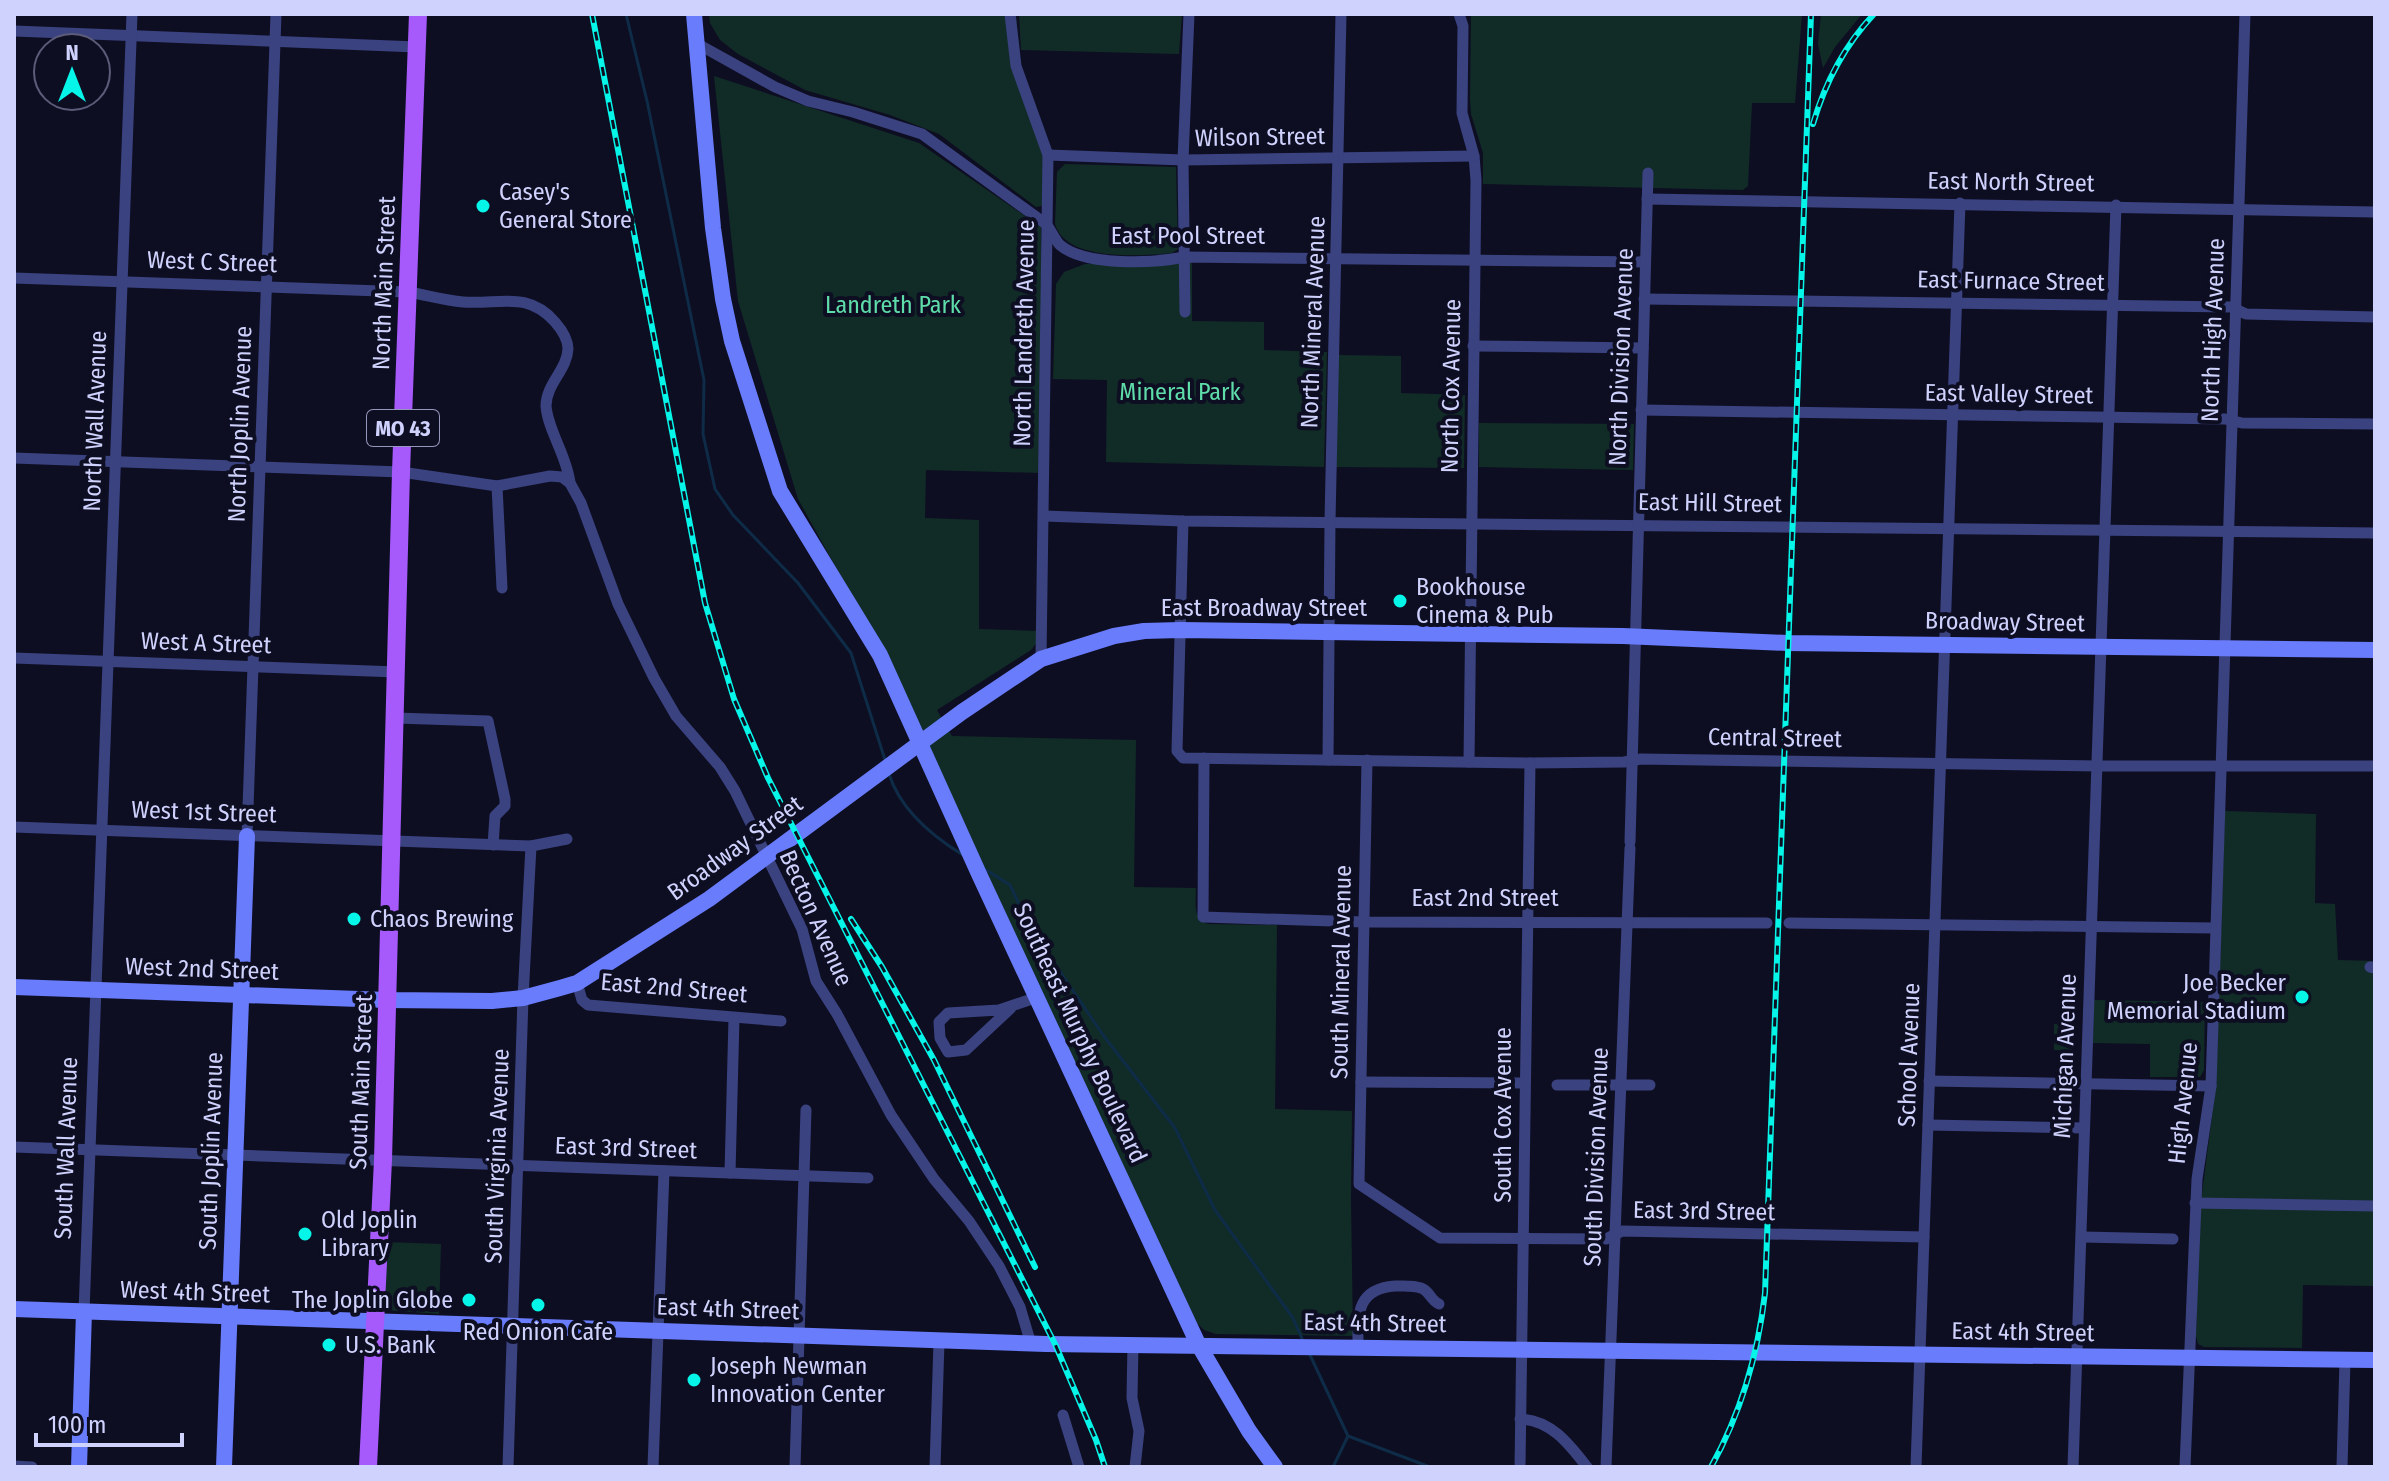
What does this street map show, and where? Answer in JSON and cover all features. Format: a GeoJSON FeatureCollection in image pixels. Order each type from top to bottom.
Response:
{"type":"FeatureCollection","features":[{"type":"Feature","properties":{"kind":"main road","name":"North Main Street"},"geometry":{"type":"LineString","coordinates":[[392,841],[401,472],[418,14]]}},
{"type":"Feature","properties":{"kind":"main road","name":"South Main Street"},"geometry":{"type":"LineString","coordinates":[[368,1467],[383,1160],[392,841]]}},
{"type":"Feature","properties":{"kind":"street","name":"North Wall Avenue"},"geometry":{"type":"LineString","coordinates":[[101,830],[132,14]]}},
{"type":"Feature","properties":{"kind":"street","name":"North Joplin Avenue"},"geometry":{"type":"LineString","coordinates":[[247,836],[276,14]]}},
{"type":"Feature","properties":{"kind":"street","name":"Southeast Murphy Boulevard"},"geometry":{"type":"LineString","coordinates":[[694,14],[713,228],[732,341],[780,491],[863,624],[1198,1344],[1249,1431],[1275,1467]]}},
{"type":"Feature","properties":{"kind":"street","name":"North Landreth Avenue"},"geometry":{"type":"LineString","coordinates":[[1010,14],[1016,66],[1048,155],[1041,659]]}},
{"type":"Feature","properties":{"kind":"street"},"geometry":{"type":"LineString","coordinates":[[1185,312],[1183,160],[1189,14]]}},
{"type":"Feature","properties":{"kind":"street","name":"North Mineral Avenue"},"geometry":{"type":"LineString","coordinates":[[1328,632],[1341,14]]}},
{"type":"Feature","properties":{"kind":"street","name":"North Cox Avenue"},"geometry":{"type":"LineString","coordinates":[[1459,14],[1463,26],[1462,113],[1474,156],[1469,762]]}},
{"type":"Feature","properties":{"kind":"street","name":"North High Avenue"},"geometry":{"type":"LineString","coordinates":[[2224,648],[2245,14]]}},
{"type":"Feature","properties":{"kind":"street"},"geometry":{"type":"LineString","coordinates":[[14,31],[417,47]]}},
{"type":"Feature","properties":{"kind":"street","name":"East Pool Street"},"geometry":{"type":"LineString","coordinates":[[696,43],[775,87],[808,101],[922,134],[1046,224],[1059,244],[1084,256],[1158,262],[1185,257],[1645,262]]}},
{"type":"Feature","properties":{"kind":"street","name":"Wilson Street"},"geometry":{"type":"LineString","coordinates":[[1048,155],[1183,160],[1474,156]]}},
{"type":"Feature","properties":{"kind":"street","name":"North Division Avenue"},"geometry":{"type":"LineString","coordinates":[[1635,637],[1648,173]]}},
{"type":"Feature","properties":{"kind":"street","name":"East North Street"},"geometry":{"type":"LineString","coordinates":[[1647,199],[2375,212]]}},
{"type":"Feature","properties":{"kind":"street","name":"School Avenue"},"geometry":{"type":"LineString","coordinates":[[1916,1467],[1960,203]]}},
{"type":"Feature","properties":{"kind":"street","name":"Michigan Avenue"},"geometry":{"type":"LineString","coordinates":[[2073,1467],[2116,205]]}},
{"type":"Feature","properties":{"kind":"street","name":"West C Street"},"geometry":{"type":"LineString","coordinates":[[14,278],[408,292],[456,301],[512,300],[530,304],[549,316],[564,334]]}},
{"type":"Feature","properties":{"kind":"street","name":"East Furnace Street"},"geometry":{"type":"LineString","coordinates":[[1644,299],[2231,307],[2246,314],[2375,317]]}},
{"type":"Feature","properties":{"kind":"street","name":"Becton Avenue"},"geometry":{"type":"LineString","coordinates":[[564,334],[567,355],[552,382],[547,410],[568,465],[570,483],[581,503],[629,628],[676,716],[720,767],[735,791],[802,929],[816,981],[891,1115],[999,1266],[1020,1307],[1031,1344]]}},
{"type":"Feature","properties":{"kind":"street"},"geometry":{"type":"LineString","coordinates":[[1473,346],[1643,348]]}},
{"type":"Feature","properties":{"kind":"street","name":"East Valley Street"},"geometry":{"type":"LineString","coordinates":[[1641,410],[2375,424]]}},
{"type":"Feature","properties":{"kind":"street"},"geometry":{"type":"LineString","coordinates":[[14,458],[401,472],[497,486],[550,476],[562,477],[570,483]]}},
{"type":"Feature","properties":{"kind":"street"},"geometry":{"type":"LineString","coordinates":[[497,486],[502,588]]}},
{"type":"Feature","properties":{"kind":"street","name":"East Hill Street"},"geometry":{"type":"LineString","coordinates":[[1044,516],[1183,521],[2375,533]]}},
{"type":"Feature","properties":{"kind":"street"},"geometry":{"type":"LineString","coordinates":[[1180,630],[1183,521]]}},
{"type":"Feature","properties":{"kind":"street","name":"Central Street"},"geometry":{"type":"LineString","coordinates":[[1180,630],[1177,751],[1183,758],[1530,763],[1784,759],[2099,766],[2375,766]]}},
{"type":"Feature","properties":{"kind":"street","name":"East Broadway Street"},"geometry":{"type":"LineString","coordinates":[[962,712],[1041,659],[1114,636],[1144,631],[1635,637]]}},
{"type":"Feature","properties":{"kind":"street"},"geometry":{"type":"LineString","coordinates":[[1328,632],[1328,760]]}},
{"type":"Feature","properties":{"kind":"street","name":"Broadway Street"},"geometry":{"type":"LineString","coordinates":[[1635,637],[1946,645],[2375,650]]}},
{"type":"Feature","properties":{"kind":"street","name":"South Division Avenue"},"geometry":{"type":"LineString","coordinates":[[1606,1467],[1635,637]]}},
{"type":"Feature","properties":{"kind":"street","name":"High Avenue"},"geometry":{"type":"LineString","coordinates":[[2185,1467],[2195,1203],[2211,1086],[2224,648]]}},
{"type":"Feature","properties":{"kind":"street","name":"West A Street"},"geometry":{"type":"LineString","coordinates":[[14,658],[397,672]]}},
{"type":"Feature","properties":{"kind":"street","name":"Broadway Street"},"geometry":{"type":"LineString","coordinates":[[523,998],[577,983],[709,899],[962,712]]}},
{"type":"Feature","properties":{"kind":"street"},"geometry":{"type":"LineString","coordinates":[[396,718],[488,721],[505,799],[505,806],[495,816],[493,845]]}},
{"type":"Feature","properties":{"kind":"street","name":"East 2nd Street"},"geometry":{"type":"LineString","coordinates":[[1204,758],[1203,917],[1364,922],[1767,923]]}},
{"type":"Feature","properties":{"kind":"street","name":"South Mineral Avenue"},"geometry":{"type":"LineString","coordinates":[[1359,1184],[1367,760]]}},
{"type":"Feature","properties":{"kind":"street","name":"South Cox Avenue"},"geometry":{"type":"LineString","coordinates":[[1520,1467],[1530,763]]}},
{"type":"Feature","properties":{"kind":"street","name":"West 1st Street"},"geometry":{"type":"LineString","coordinates":[[14,827],[531,846],[567,839]]}},
{"type":"Feature","properties":{"kind":"street","name":"South Wall Avenue"},"geometry":{"type":"LineString","coordinates":[[79,1467],[101,830]]}},
{"type":"Feature","properties":{"kind":"street","name":"South Joplin Avenue"},"geometry":{"type":"LineString","coordinates":[[224,1467],[247,836]]}},
{"type":"Feature","properties":{"kind":"street","name":"South Virginia Avenue"},"geometry":{"type":"LineString","coordinates":[[508,1467],[531,846]]}},
{"type":"Feature","properties":{"kind":"street"},"geometry":{"type":"LineString","coordinates":[[1789,923],[2215,928]]}},
{"type":"Feature","properties":{"kind":"street","name":"East 2nd Street"},"geometry":{"type":"LineString","coordinates":[[577,983],[582,1000],[588,1005],[781,1021]]}},
{"type":"Feature","properties":{"kind":"street","name":"West 2nd Street"},"geometry":{"type":"LineString","coordinates":[[14,987],[387,1000]]}},
{"type":"Feature","properties":{"kind":"street"},"geometry":{"type":"LineString","coordinates":[[1011,1008],[966,1050],[948,1052],[942,1045],[939,1022],[948,1013],[1011,1008],[1038,997]]}},
{"type":"Feature","properties":{"kind":"street"},"geometry":{"type":"LineString","coordinates":[[387,1000],[507,1001],[523,998]]}},
{"type":"Feature","properties":{"kind":"street"},"geometry":{"type":"LineString","coordinates":[[730,1173],[734,1018]]}},
{"type":"Feature","properties":{"kind":"street"},"geometry":{"type":"LineString","coordinates":[[1929,1081],[2211,1086]]}},
{"type":"Feature","properties":{"kind":"street"},"geometry":{"type":"LineString","coordinates":[[1361,1082],[1524,1083]]}},
{"type":"Feature","properties":{"kind":"street"},"geometry":{"type":"LineString","coordinates":[[1557,1085],[1650,1085]]}},
{"type":"Feature","properties":{"kind":"street"},"geometry":{"type":"LineString","coordinates":[[795,1467],[806,1110]]}},
{"type":"Feature","properties":{"kind":"street"},"geometry":{"type":"LineString","coordinates":[[1928,1125],[2084,1128]]}},
{"type":"Feature","properties":{"kind":"street","name":"East 3rd Street"},"geometry":{"type":"LineString","coordinates":[[14,1147],[868,1178]]}},
{"type":"Feature","properties":{"kind":"street"},"geometry":{"type":"LineString","coordinates":[[653,1467],[664,1171]]}},
{"type":"Feature","properties":{"kind":"street","name":"East 3rd Street"},"geometry":{"type":"LineString","coordinates":[[1359,1184],[1440,1238],[1606,1239],[1622,1231],[1924,1237]]}},
{"type":"Feature","properties":{"kind":"street"},"geometry":{"type":"LineString","coordinates":[[2195,1203],[2375,1206]]}},
{"type":"Feature","properties":{"kind":"street"},"geometry":{"type":"LineString","coordinates":[[2083,1237],[2173,1239]]}},
{"type":"Feature","properties":{"kind":"street"},"geometry":{"type":"LineString","coordinates":[[1358,1348],[1361,1306],[1373,1292],[1386,1287],[1418,1287],[1426,1290],[1439,1304]]}},
{"type":"Feature","properties":{"kind":"street","name":"West 4th Street"},"geometry":{"type":"LineString","coordinates":[[14,1309],[374,1322]]}},
{"type":"Feature","properties":{"kind":"street","name":"East 4th Street"},"geometry":{"type":"LineString","coordinates":[[374,1322],[1031,1344],[2375,1360]]}},
{"type":"Feature","properties":{"kind":"street"},"geometry":{"type":"LineString","coordinates":[[935,1467],[939,1342]]}},
{"type":"Feature","properties":{"kind":"street"},"geometry":{"type":"LineString","coordinates":[[1133,1344],[1132,1398],[1139,1431],[1135,1467]]}},
{"type":"Feature","properties":{"kind":"street"},"geometry":{"type":"LineString","coordinates":[[1215,1373],[1218,1361],[1237,1345]]}},
{"type":"Feature","properties":{"kind":"street"},"geometry":{"type":"LineString","coordinates":[[2342,1467],[2345,1360]]}},
{"type":"Feature","properties":{"kind":"street"},"geometry":{"type":"LineString","coordinates":[[1063,1415],[1079,1467]]}},
{"type":"Feature","properties":{"kind":"street"},"geometry":{"type":"LineString","coordinates":[[1520,1419],[1537,1421],[1550,1428],[1567,1442],[1587,1467]]}},
{"type":"Feature","properties":{"kind":"street"},"geometry":{"type":"LineString","coordinates":[[14,1466],[32,1467]]}},
{"type":"Feature","properties":{"kind":"green space"},"geometry":{"type":"Polygon","coordinates":[[[709,14],[1016,14],[1021,68],[1042,131],[1047,205],[1036,207],[939,134],[890,115],[805,90],[738,54],[720,40],[710,23],[709,14]]]}},
{"type":"Feature","properties":{"kind":"green space"},"geometry":{"type":"Polygon","coordinates":[[[1019,14],[1182,14],[1179,54],[1021,50],[1019,14]]]}},
{"type":"Feature","properties":{"kind":"green space"},"geometry":{"type":"Polygon","coordinates":[[[1471,14],[1802,14],[1795,103],[1752,103],[1748,186],[1743,190],[1483,184],[1483,153],[1471,114],[1471,14]]]}},
{"type":"Feature","properties":{"kind":"green space"},"geometry":{"type":"Polygon","coordinates":[[[1821,14],[1862,14],[1835,47],[1823,68],[1818,44],[1821,14]]]}},
{"type":"Feature","properties":{"kind":"green space","name":"Landreth Park"},"geometry":{"type":"Polygon","coordinates":[[[714,76],[919,143],[1041,227],[1042,473],[926,470],[925,518],[979,520],[979,629],[1039,631],[1038,641],[1031,650],[937,710],[952,736],[1136,740],[1134,887],[1196,888],[1197,914],[1208,924],[1277,925],[1275,1109],[1352,1111],[1353,1336],[1216,1334],[1204,1330],[1197,1323],[900,683],[798,499],[738,301],[714,76]]]}},
{"type":"Feature","properties":{"kind":"green space"},"geometry":{"type":"Polygon","coordinates":[[[1065,164],[1176,167],[1178,249],[1159,254],[1106,254],[1074,245],[1062,236],[1055,224],[1057,172],[1065,164]]]}},
{"type":"Feature","properties":{"kind":"green space","name":"Mineral Park"},"geometry":{"type":"Polygon","coordinates":[[[1192,262],[1192,321],[1264,322],[1264,350],[1327,352],[1324,467],[1106,462],[1107,380],[1053,379],[1056,284],[1064,272],[1085,264],[1192,262]]]}},
{"type":"Feature","properties":{"kind":"green space"},"geometry":{"type":"Polygon","coordinates":[[[1338,355],[1401,356],[1401,393],[1465,395],[1464,468],[1334,467],[1338,355]]]}},
{"type":"Feature","properties":{"kind":"green space"},"geometry":{"type":"Polygon","coordinates":[[[1479,423],[1634,424],[1633,470],[1479,467],[1479,423]]]}},
{"type":"Feature","properties":{"kind":"green space","name":"Joe Becker Memorial Stadium"},"geometry":{"type":"Polygon","coordinates":[[[2225,811],[2316,814],[2315,903],[2335,904],[2338,960],[2375,961],[2375,1286],[2303,1285],[2302,1348],[2204,1347],[2198,1344],[2196,1336],[2199,1217],[2216,1085],[2225,811]]]}},
{"type":"Feature","properties":{"kind":"green space"},"geometry":{"type":"Polygon","coordinates":[[[2094,1000],[2205,1002],[2204,1070],[2200,1077],[2150,1077],[2150,1044],[2093,1043],[2094,1000]]]}},
{"type":"Feature","properties":{"kind":"green space"},"geometry":{"type":"Polygon","coordinates":[[[2054,1024],[2073,1025],[2072,1051],[2054,1050],[2054,1024]]]}},
{"type":"Feature","properties":{"kind":"green space"},"geometry":{"type":"Polygon","coordinates":[[[386,1242],[441,1244],[439,1314],[385,1310],[386,1242]]]}},
{"type":"Feature","properties":{"kind":"waterway"},"geometry":{"type":"LineString","coordinates":[[626,14],[647,101],[704,380],[703,434],[715,489],[733,515],[798,583],[851,653],[886,763]]}},
{"type":"Feature","properties":{"kind":"waterway"},"geometry":{"type":"LineString","coordinates":[[889,774],[901,799],[918,820],[963,855]]}},
{"type":"Feature","properties":{"kind":"waterway"},"geometry":{"type":"LineString","coordinates":[[983,868],[1010,885],[1030,927],[1103,1035],[1175,1128],[1215,1210],[1293,1318],[1303,1341]]}},
{"type":"Feature","properties":{"kind":"waterway"},"geometry":{"type":"LineString","coordinates":[[1310,1355],[1348,1436],[1333,1467]]}},
{"type":"Feature","properties":{"kind":"waterway"},"geometry":{"type":"LineString","coordinates":[[1348,1436],[1430,1467]]}},
{"type":"Feature","properties":{"kind":"railway"},"geometry":{"type":"LineString","coordinates":[[592,14],[705,603],[734,699],[768,778],[1055,1344],[1105,1467]]}},
{"type":"Feature","properties":{"kind":"railway"},"geometry":{"type":"LineString","coordinates":[[1711,1467],[1747,1383],[1765,1293],[1811,14]]}},
{"type":"Feature","properties":{"kind":"railway"},"geometry":{"type":"LineString","coordinates":[[1813,124],[1837,66],[1874,14]]}},
{"type":"Feature","properties":{"kind":"railway"},"geometry":{"type":"LineString","coordinates":[[851,919],[934,1060],[1035,1267]]}},
{"type":"Feature","properties":{"kind":"place","name":"Casey's General Store"},"geometry":{"type":"Point","coordinates":[483,206]}},
{"type":"Feature","properties":{"kind":"place","name":"Bookhouse Cinema & Pub"},"geometry":{"type":"Point","coordinates":[1400,601]}},
{"type":"Feature","properties":{"kind":"place","name":"Chaos Brewing"},"geometry":{"type":"Point","coordinates":[354,919]}},
{"type":"Feature","properties":{"kind":"place","name":"Joe Becker Memorial Stadium"},"geometry":{"type":"Point","coordinates":[2302,997]}},
{"type":"Feature","properties":{"kind":"place","name":"Old Joplin Library"},"geometry":{"type":"Point","coordinates":[305,1234]}},
{"type":"Feature","properties":{"kind":"place","name":"The Joplin Globe"},"geometry":{"type":"Point","coordinates":[469,1300]}},
{"type":"Feature","properties":{"kind":"place","name":"Red Onion Cafe"},"geometry":{"type":"Point","coordinates":[538,1305]}},
{"type":"Feature","properties":{"kind":"place","name":"U.S. Bank"},"geometry":{"type":"Point","coordinates":[329,1345]}},
{"type":"Feature","properties":{"kind":"place","name":"Joseph Newman Innovation Center"},"geometry":{"type":"Point","coordinates":[694,1380]}}]}
